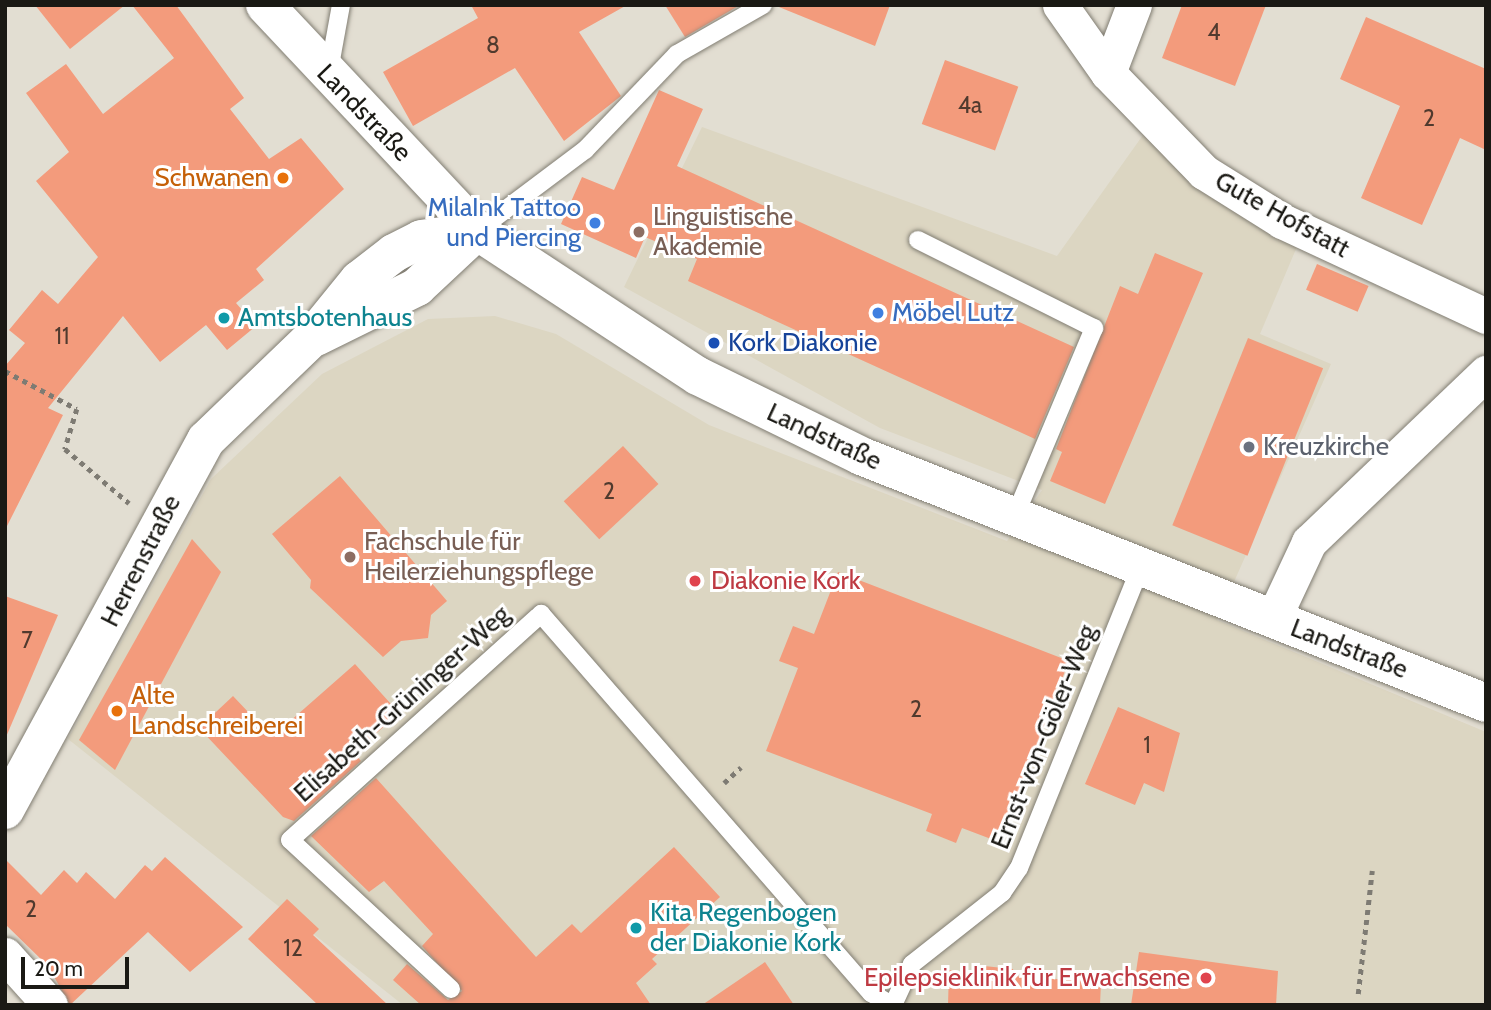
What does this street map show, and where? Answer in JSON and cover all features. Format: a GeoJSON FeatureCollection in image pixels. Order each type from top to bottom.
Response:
{"type":"FeatureCollection","features":[{"type":"Feature","properties":{"kind":"main road","name":"Landstraße"},"geometry":{"type":"LineString","coordinates":[[265,5],[328,78],[477,231],[698,376],[861,456],[1486,703]]}},
{"type":"Feature","properties":{"kind":"main road","name":"Herrenstraße"},"geometry":{"type":"LineString","coordinates":[[5,810],[56,727],[158,523],[229,412],[311,339],[359,280],[394,253],[421,239],[477,231]]}},
{"type":"Feature","properties":{"kind":"street","name":"Gute Hofstatt"},"geometry":{"type":"LineString","coordinates":[[1060,5],[1108,74],[1204,172],[1282,220],[1486,316]]}},
{"type":"Feature","properties":{"kind":"street"},"geometry":{"type":"LineString","coordinates":[[1108,74],[1134,5]]}},
{"type":"Feature","properties":{"kind":"street"},"geometry":{"type":"LineString","coordinates":[[1273,619],[1309,542],[1486,373]]}},
{"type":"Feature","properties":{"kind":"street"},"geometry":{"type":"LineString","coordinates":[[5,955],[50,1005]]}},
{"type":"Feature","properties":{"kind":"lane"},"geometry":{"type":"LineString","coordinates":[[328,78],[341,5]]}},
{"type":"Feature","properties":{"kind":"lane"},"geometry":{"type":"LineString","coordinates":[[477,231],[585,150],[677,54],[763,5]]}},
{"type":"Feature","properties":{"kind":"lane"},"geometry":{"type":"LineString","coordinates":[[918,240],[1094,328],[1014,518]]}},
{"type":"Feature","properties":{"kind":"lane","name":"Ernst-von-Göler-Weg"},"geometry":{"type":"LineString","coordinates":[[892,1005],[912,964],[1002,893],[1019,868],[1141,566]]}},
{"type":"Feature","properties":{"kind":"lane","name":"Elisabeth-Grüninger-Weg"},"geometry":{"type":"LineString","coordinates":[[452,989],[289,840],[541,614],[871,993],[892,1005]]}},
{"type":"Feature","properties":{"kind":"path"},"geometry":{"type":"LineString","coordinates":[[5,371],[77,409],[65,449],[158,523]]}},
{"type":"Feature","properties":{"kind":"path"},"geometry":{"type":"LineString","coordinates":[[1358,994],[1372,871]]}},
{"type":"Feature","properties":{"kind":"shaded area","name":"Diakonie Kork"},"geometry":{"type":"Polygon","coordinates":[[[702,127],[1057,256],[1143,135],[1234,210],[1299,242],[1260,334],[1331,364],[1217,620],[1486,732],[1486,1005],[403,1005],[68,739],[211,479],[322,374],[428,319],[495,316],[556,334],[709,425],[1007,541],[1042,490],[880,428],[624,287],[702,127]]]}},
{"type":"Feature","properties":{"kind":"building"},"geometry":{"type":"Polygon","coordinates":[[[35,5],[125,5],[70,49],[35,5]]]}},
{"type":"Feature","properties":{"kind":"building"},"geometry":{"type":"Polygon","coordinates":[[[132,5],[176,5],[244,98],[230,109],[269,159],[301,138],[344,189],[256,269],[264,280],[236,303],[256,326],[227,350],[206,325],[160,362],[123,316],[48,408],[63,415],[5,530],[5,366],[25,343],[9,330],[42,290],[58,304],[98,257],[36,181],[69,152],[26,93],[66,64],[103,114],[174,58],[132,5]]]}},
{"type":"Feature","properties":{"kind":"building"},"geometry":{"type":"Polygon","coordinates":[[[471,5],[627,5],[579,32],[621,96],[564,141],[515,68],[413,126],[383,72],[478,18],[471,5]]]}},
{"type":"Feature","properties":{"kind":"building"},"geometry":{"type":"Polygon","coordinates":[[[665,5],[740,5],[685,37],[665,5]]]}},
{"type":"Feature","properties":{"kind":"building"},"geometry":{"type":"Polygon","coordinates":[[[774,5],[890,5],[875,46],[774,5]]]}},
{"type":"Feature","properties":{"kind":"building"},"geometry":{"type":"Polygon","coordinates":[[[1182,5],[1266,5],[1235,86],[1162,58],[1182,5]]]}},
{"type":"Feature","properties":{"kind":"building"},"geometry":{"type":"Polygon","coordinates":[[[1366,17],[1486,69],[1486,150],[1460,138],[1422,225],[1361,198],[1400,106],[1340,79],[1366,17]]]}},
{"type":"Feature","properties":{"kind":"building"},"geometry":{"type":"Polygon","coordinates":[[[945,60],[1018,87],[995,151],[922,124],[945,60]]]}},
{"type":"Feature","properties":{"kind":"building","name":"Möbel Lutz"},"geometry":{"type":"Polygon","coordinates":[[[659,90],[703,109],[677,166],[1074,347],[1035,439],[688,281],[697,259],[645,237],[636,258],[561,224],[582,177],[614,190],[659,90]]]}},
{"type":"Feature","properties":{"kind":"building"},"geometry":{"type":"Polygon","coordinates":[[[1155,253],[1203,273],[1105,504],[1050,481],[1062,452],[1056,449],[1120,286],[1138,294],[1155,253]]]}},
{"type":"Feature","properties":{"kind":"building"},"geometry":{"type":"Polygon","coordinates":[[[1317,264],[1369,286],[1358,312],[1306,290],[1317,264]]]}},
{"type":"Feature","properties":{"kind":"building","name":"Kreuzkirche"},"geometry":{"type":"Polygon","coordinates":[[[1248,338],[1323,368],[1247,556],[1172,525],[1248,338]]]}},
{"type":"Feature","properties":{"kind":"building"},"geometry":{"type":"Polygon","coordinates":[[[623,446],[658,484],[599,539],[564,501],[623,446]]]}},
{"type":"Feature","properties":{"kind":"building","name":"Fachschule für Heilerziehungspflege"},"geometry":{"type":"Polygon","coordinates":[[[340,476],[447,601],[431,615],[428,638],[401,641],[383,657],[310,588],[311,580],[272,534],[340,476]]]}},
{"type":"Feature","properties":{"kind":"building"},"geometry":{"type":"Polygon","coordinates":[[[192,539],[221,572],[115,770],[79,740],[192,539]]]}},
{"type":"Feature","properties":{"kind":"building"},"geometry":{"type":"Polygon","coordinates":[[[838,572],[1069,661],[999,842],[962,828],[956,843],[926,831],[932,814],[766,751],[798,668],[779,661],[793,626],[814,634],[838,572]]]}},
{"type":"Feature","properties":{"kind":"building"},"geometry":{"type":"Polygon","coordinates":[[[5,596],[58,615],[6,737],[5,737],[5,596]]]}},
{"type":"Feature","properties":{"kind":"building"},"geometry":{"type":"Polygon","coordinates":[[[355,664],[399,713],[354,753],[361,761],[294,821],[283,817],[199,728],[233,696],[272,737],[355,664]]]}},
{"type":"Feature","properties":{"kind":"building"},"geometry":{"type":"Polygon","coordinates":[[[1118,707],[1180,733],[1164,792],[1144,783],[1135,805],[1085,784],[1118,707]]]}},
{"type":"Feature","properties":{"kind":"building"},"geometry":{"type":"Polygon","coordinates":[[[376,778],[536,957],[572,924],[581,933],[674,847],[720,897],[652,959],[657,964],[636,983],[651,1005],[421,1005],[393,980],[407,964],[448,1000],[462,991],[422,946],[433,934],[384,881],[369,892],[311,836],[376,778]]]}},
{"type":"Feature","properties":{"kind":"building"},"geometry":{"type":"Polygon","coordinates":[[[165,857],[243,927],[190,972],[148,932],[70,1005],[48,966],[5,924],[5,859],[41,895],[64,870],[77,883],[86,872],[115,899],[145,865],[152,871],[165,857]]]}},
{"type":"Feature","properties":{"kind":"building"},"geometry":{"type":"Polygon","coordinates":[[[287,899],[319,929],[313,935],[388,1005],[318,1005],[248,939],[287,899]]]}},
{"type":"Feature","properties":{"kind":"building","name":"Epilepsieklinik für Erwachsene"},"geometry":{"type":"Polygon","coordinates":[[[1139,952],[1278,971],[1276,1005],[1131,1005],[1139,952]]]}},
{"type":"Feature","properties":{"kind":"building","name":"Kita Regenbogen der Diakonie Kork"},"geometry":{"type":"Polygon","coordinates":[[[765,962],[794,1005],[702,1005],[765,962]]]}},
{"type":"Feature","properties":{"kind":"building","name":"Epilepsieklinik für Erwachsene"},"geometry":{"type":"Polygon","coordinates":[[[984,966],[1013,969],[1014,976],[1101,982],[1100,1005],[948,1005],[949,970],[982,974],[984,966]]]}},
{"type":"Feature","properties":{"kind":"place","name":"Schwanen"},"geometry":{"type":"Point","coordinates":[283,178]}},
{"type":"Feature","properties":{"kind":"place","name":"MilaInk Tattoo und Piercing"},"geometry":{"type":"Point","coordinates":[595,223]}},
{"type":"Feature","properties":{"kind":"place","name":"Linguistische Akademie"},"geometry":{"type":"Point","coordinates":[639,232]}},
{"type":"Feature","properties":{"kind":"place","name":"Möbel Lutz"},"geometry":{"type":"Point","coordinates":[878,313]}},
{"type":"Feature","properties":{"kind":"place","name":"Amtsbotenhaus"},"geometry":{"type":"Point","coordinates":[224,318]}},
{"type":"Feature","properties":{"kind":"place","name":"Kork Diakonie"},"geometry":{"type":"Point","coordinates":[714,343]}},
{"type":"Feature","properties":{"kind":"place","name":"Kreuzkirche"},"geometry":{"type":"Point","coordinates":[1249,447]}},
{"type":"Feature","properties":{"kind":"place","name":"Fachschule für Heilerziehungspflege"},"geometry":{"type":"Point","coordinates":[350,557]}},
{"type":"Feature","properties":{"kind":"place","name":"Diakonie Kork"},"geometry":{"type":"Point","coordinates":[695,581]}},
{"type":"Feature","properties":{"kind":"place","name":"Alte Landschreiberei"},"geometry":{"type":"Point","coordinates":[117,711]}},
{"type":"Feature","properties":{"kind":"place","name":"Kita Regenbogen der Diakonie Kork"},"geometry":{"type":"Point","coordinates":[636,928]}},
{"type":"Feature","properties":{"kind":"place","name":"Epilepsieklinik für Erwachsene"},"geometry":{"type":"Point","coordinates":[1206,978]}}]}
